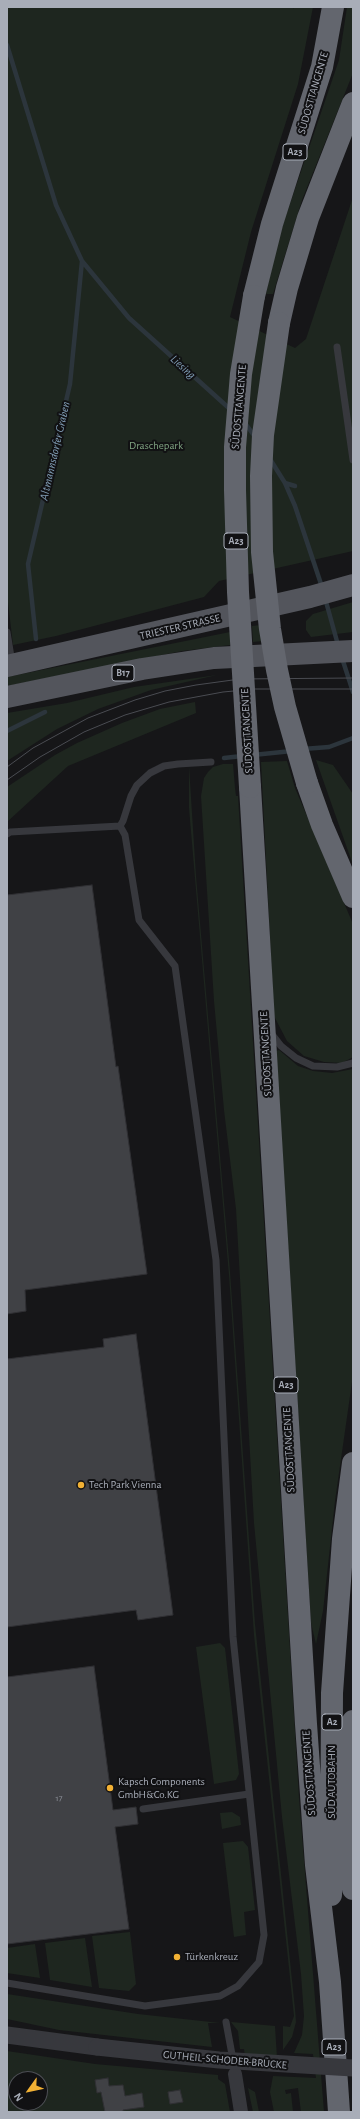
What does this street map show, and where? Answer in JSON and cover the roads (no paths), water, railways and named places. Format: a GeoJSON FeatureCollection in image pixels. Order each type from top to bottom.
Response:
{"type":"FeatureCollection","features":[{"type":"Feature","properties":{"kind":"highway","name":"SÜDOSTTANGENTE"},"geometry":{"type":"LineString","coordinates":[[333,7],[322,67],[272,224],[254,296],[241,374],[236,440],[235,490],[238,592],[314,1850],[330,1982],[339,2112]]}},
{"type":"Feature","properties":{"kind":"highway","name":"A23"},"geometry":{"type":"LineString","coordinates":[[353,103],[347,122],[308,218],[287,288],[269,383],[263,435],[261,476],[262,552],[270,629],[285,707],[307,783],[322,825],[353,897]]}},
{"type":"Feature","properties":{"kind":"highway","name":"SÜD AUTOBAHN"},"geometry":{"type":"LineString","coordinates":[[330,1982],[332,1693],[343,1539],[353,1463]]}},
{"type":"Feature","properties":{"kind":"highway","name":"SÜD AUTOBAHN"},"geometry":{"type":"LineString","coordinates":[[353,1721],[353,1889]]}},
{"type":"Feature","properties":{"kind":"main road","name":"TRIESTER STRASSE"},"geometry":{"type":"LineString","coordinates":[[10,666],[310,597],[343,588]]}},
{"type":"Feature","properties":{"kind":"main road","name":"B17"},"geometry":{"type":"LineString","coordinates":[[7,697],[142,669],[214,658],[326,651],[351,651]]}},
{"type":"Feature","properties":{"kind":"street"},"geometry":{"type":"LineString","coordinates":[[7,2029],[46,2041]]}},
{"type":"Feature","properties":{"kind":"street"},"geometry":{"type":"LineString","coordinates":[[7,2035],[46,2041]]}},
{"type":"Feature","properties":{"kind":"street","name":"GUTHEIL-SCHODER-BRÜCKE"},"geometry":{"type":"LineString","coordinates":[[46,2041],[219,2060],[353,2068]]}},
{"type":"Feature","properties":{"kind":"street"},"geometry":{"type":"LineString","coordinates":[[235,2074],[241,2112]]}},
{"type":"Feature","properties":{"kind":"lane"},"geometry":{"type":"LineString","coordinates":[[338,347],[353,460]]}},
{"type":"Feature","properties":{"kind":"lane"},"geometry":{"type":"LineString","coordinates":[[7,632],[10,666]]}},
{"type":"Feature","properties":{"kind":"lane"},"geometry":{"type":"LineString","coordinates":[[120,826],[131,796],[137,786],[150,773],[164,766],[211,762]]}},
{"type":"Feature","properties":{"kind":"lane"},"geometry":{"type":"LineString","coordinates":[[7,834],[10,832],[120,826]]}},
{"type":"Feature","properties":{"kind":"lane"},"geometry":{"type":"LineString","coordinates":[[7,1983],[145,2006],[220,1996],[238,1986],[259,1962],[264,1934],[232,1624],[216,1260],[175,966],[139,920],[125,835],[120,826]]}},
{"type":"Feature","properties":{"kind":"lane"},"geometry":{"type":"LineString","coordinates":[[264,1024],[281,1046],[296,1058],[313,1066],[337,1067],[353,1063]]}},
{"type":"Feature","properties":{"kind":"lane"},"geometry":{"type":"LineString","coordinates":[[142,1809],[249,1794]]}},
{"type":"Feature","properties":{"kind":"lane"},"geometry":{"type":"LineString","coordinates":[[226,2022],[235,2074]]}},
{"type":"Feature","properties":{"kind":"waterway","name":"Liesing"},"geometry":{"type":"LineString","coordinates":[[7,45],[56,205],[82,261],[129,318],[231,410]]}},
{"type":"Feature","properties":{"kind":"waterway","name":"Altmannsdorfer Graben"},"geometry":{"type":"LineString","coordinates":[[36,639],[28,564],[70,384],[82,261]]}},
{"type":"Feature","properties":{"kind":"waterway","name":"Liesing"},"geometry":{"type":"LineString","coordinates":[[245,423],[255,437]]}},
{"type":"Feature","properties":{"kind":"waterway","name":"Liesing"},"geometry":{"type":"LineString","coordinates":[[270,459],[285,483],[295,506],[322,587]]}},
{"type":"Feature","properties":{"kind":"waterway","name":"Liesing"},"geometry":{"type":"LineString","coordinates":[[285,483],[295,486]]}},
{"type":"Feature","properties":{"kind":"waterway","name":"Liesing"},"geometry":{"type":"LineString","coordinates":[[325,598],[338,645]]}},
{"type":"Feature","properties":{"kind":"waterway","name":"Liesing"},"geometry":{"type":"LineString","coordinates":[[342,658],[353,692]]}},
{"type":"Feature","properties":{"kind":"waterway","name":"Altmannsdorfer Graben"},"geometry":{"type":"LineString","coordinates":[[7,731],[45,712]]}},
{"type":"Feature","properties":{"kind":"waterway"},"geometry":{"type":"LineString","coordinates":[[303,749],[329,747],[353,738]]}},
{"type":"Feature","properties":{"kind":"waterway"},"geometry":{"type":"LineString","coordinates":[[253,755],[292,751]]}},
{"type":"Feature","properties":{"kind":"waterway"},"geometry":{"type":"LineString","coordinates":[[224,758],[242,756]]}},
{"type":"Feature","properties":{"kind":"tram line"},"geometry":{"type":"LineString","coordinates":[[7,767],[33,748],[88,718],[135,700],[165,691],[240,679],[353,678]]}},
{"type":"Feature","properties":{"kind":"tram line"},"geometry":{"type":"LineString","coordinates":[[7,780],[40,757],[84,732],[125,715],[169,702],[223,692],[255,689],[353,689]]}},
{"type":"Feature","properties":{"kind":"place","name":"Tech Park Vienna"},"geometry":{"type":"Point","coordinates":[81,1485]}},
{"type":"Feature","properties":{"kind":"place","name":"Kapsch Components GmbH&Co.KG"},"geometry":{"type":"Point","coordinates":[110,1788]}},
{"type":"Feature","properties":{"kind":"place","name":"Türkenkreuz"},"geometry":{"type":"Point","coordinates":[177,1957]}},
{"type":"Feature","properties":{"kind":"park label","name":"Draschepark"},"geometry":{"type":"Point","coordinates":[156,446]}}]}
